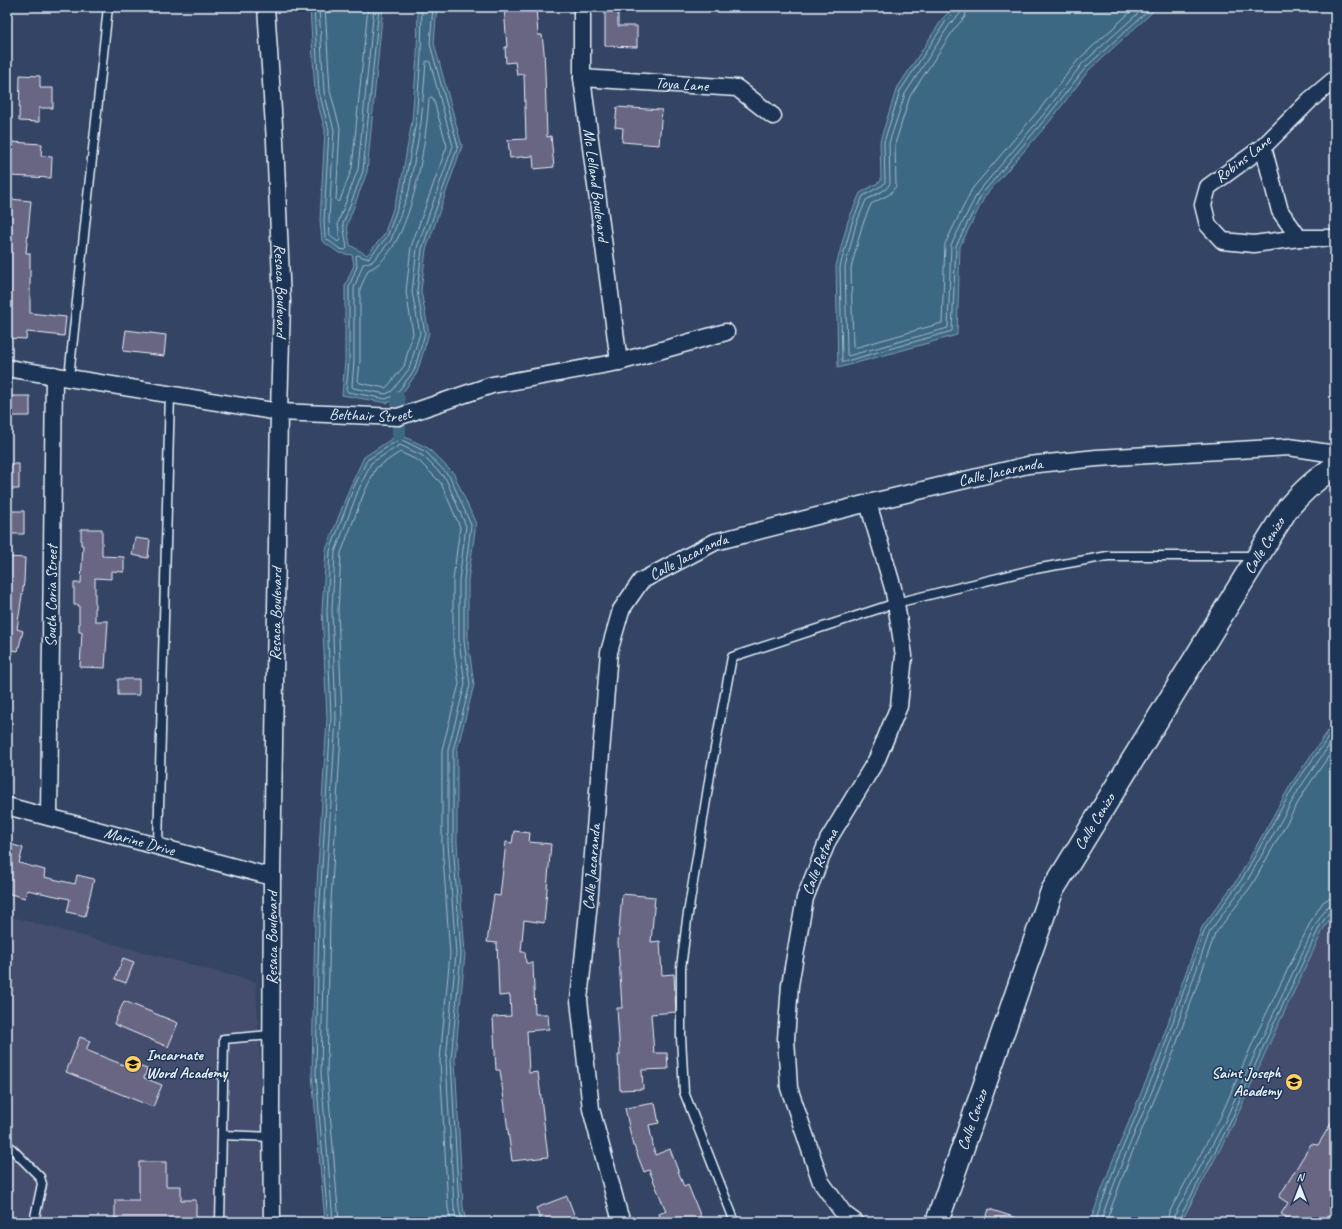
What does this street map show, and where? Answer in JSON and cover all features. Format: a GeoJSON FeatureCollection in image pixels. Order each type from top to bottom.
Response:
{"type":"FeatureCollection","features":[{"type":"Feature","properties":{"kind":"street","name":"Resaca Boulevard"},"geometry":{"type":"LineString","coordinates":[[266,7],[275,141],[282,302],[272,877],[272,1222]]}},
{"type":"Feature","properties":{"kind":"street","name":"Mc Lelland Boulevard"},"geometry":{"type":"LineString","coordinates":[[582,7],[582,78],[619,362]]}},
{"type":"Feature","properties":{"kind":"street","name":"Toya Lane"},"geometry":{"type":"LineString","coordinates":[[582,78],[737,88],[772,116]]}},
{"type":"Feature","properties":{"kind":"street","name":"Robins Lane"},"geometry":{"type":"LineString","coordinates":[[1335,79],[1310,100],[1263,147],[1208,187],[1203,205],[1208,226],[1223,241],[1254,244],[1299,238],[1335,238]]}},
{"type":"Feature","properties":{"kind":"street"},"geometry":{"type":"LineString","coordinates":[[1263,147],[1280,211],[1299,238]]}},
{"type":"Feature","properties":{"kind":"street","name":"Belthair Street"},"geometry":{"type":"LineString","coordinates":[[7,368],[170,393],[279,412],[398,417],[492,385],[619,362],[726,332]]}},
{"type":"Feature","properties":{"kind":"street","name":"South Coria Street"},"geometry":{"type":"LineString","coordinates":[[49,817],[62,376]]}},
{"type":"Feature","properties":{"kind":"street","name":"Calle Jacaranda"},"geometry":{"type":"LineString","coordinates":[[623,1222],[619,1214],[591,1109],[579,1000],[590,892],[609,652],[621,610],[641,582],[714,542],[868,503],[1028,465],[1097,458],[1288,447],[1335,454]]}},
{"type":"Feature","properties":{"kind":"street","name":"Calle Cenizo"},"geometry":{"type":"LineString","coordinates":[[937,1222],[1052,891],[1287,509],[1304,489],[1335,467]]}},
{"type":"Feature","properties":{"kind":"street","name":"Calle Retama"},"geometry":{"type":"LineString","coordinates":[[855,1222],[844,1214],[820,1182],[789,1088],[786,1031],[790,985],[805,898],[828,840],[877,759],[899,706],[904,656],[896,603],[868,503]]}},
{"type":"Feature","properties":{"kind":"street","name":"Marine Drive"},"geometry":{"type":"LineString","coordinates":[[7,806],[158,845],[272,877]]}},
{"type":"Feature","properties":{"kind":"lane"},"geometry":{"type":"LineString","coordinates":[[62,376],[108,7]]}},
{"type":"Feature","properties":{"kind":"lane"},"geometry":{"type":"LineString","coordinates":[[158,845],[170,393]]}},
{"type":"Feature","properties":{"kind":"lane"},"geometry":{"type":"LineString","coordinates":[[735,1222],[684,1092],[681,1037],[681,968],[687,920],[710,775],[732,657],[896,603],[1034,569],[1108,556],[1258,556]]}},
{"type":"Feature","properties":{"kind":"lane"},"geometry":{"type":"LineString","coordinates":[[220,1222],[224,1038],[271,1035]]}},
{"type":"Feature","properties":{"kind":"lane"},"geometry":{"type":"LineString","coordinates":[[222,1135],[271,1137]]}},
{"type":"Feature","properties":{"kind":"lane"},"geometry":{"type":"LineString","coordinates":[[7,1144],[40,1177],[42,1184],[34,1222]]}},
{"type":"Feature","properties":{"kind":"shaded area","name":"Saint Joseph Academy"},"geometry":{"type":"Polygon","coordinates":[[[1335,910],[1335,1222],[1181,1222],[1233,1125],[1324,928],[1335,910]]]}},
{"type":"Feature","properties":{"kind":"shaded area","name":"Incarnate Word Academy"},"geometry":{"type":"Polygon","coordinates":[[[8,916],[256,982],[268,1222],[7,1222],[8,916]]]}},
{"type":"Feature","properties":{"kind":"water"},"geometry":{"type":"Polygon","coordinates":[[[310,7],[383,7],[367,172],[347,225],[350,245],[367,255],[384,235],[400,188],[412,121],[417,55],[418,7],[437,7],[434,43],[462,146],[426,250],[421,291],[429,333],[417,373],[398,399],[387,403],[342,395],[345,361],[345,286],[354,265],[352,255],[339,253],[322,241],[320,220],[325,130],[315,93],[310,7]]]}},
{"type":"Feature","properties":{"kind":"water"},"geometry":{"type":"Polygon","coordinates":[[[954,7],[1158,7],[1089,70],[1051,120],[985,196],[960,246],[957,335],[838,368],[836,266],[848,221],[860,193],[881,181],[880,141],[896,90],[943,18],[954,7]]]}},
{"type":"Feature","properties":{"kind":"water"},"geometry":{"type":"Polygon","coordinates":[[[399,434],[428,448],[454,474],[476,524],[468,580],[468,641],[474,685],[457,750],[457,843],[465,954],[455,1059],[463,1207],[466,1222],[325,1222],[312,1074],[315,918],[327,718],[322,610],[326,550],[350,487],[364,457],[399,434]]]}},
{"type":"Feature","properties":{"kind":"water"},"geometry":{"type":"Polygon","coordinates":[[[1335,721],[1335,910],[1324,928],[1233,1125],[1181,1222],[1090,1222],[1113,1160],[1156,1057],[1202,927],[1239,877],[1291,784],[1335,721]]]}},
{"type":"Feature","properties":{"kind":"building"},"geometry":{"type":"Polygon","coordinates":[[[504,7],[536,7],[538,35],[542,35],[544,51],[547,137],[551,136],[554,167],[534,169],[533,156],[510,158],[508,140],[526,139],[524,74],[517,75],[515,62],[506,63],[505,47],[507,47],[504,7]]]}},
{"type":"Feature","properties":{"kind":"building"},"geometry":{"type":"Polygon","coordinates":[[[605,7],[618,7],[618,26],[637,26],[637,47],[605,46],[605,7]]]}},
{"type":"Feature","properties":{"kind":"building"},"geometry":{"type":"Polygon","coordinates":[[[20,75],[40,76],[40,88],[53,88],[53,108],[39,108],[39,122],[19,121],[20,75]]]}},
{"type":"Feature","properties":{"kind":"building"},"geometry":{"type":"Polygon","coordinates":[[[617,107],[662,110],[659,145],[622,142],[623,128],[615,127],[617,107]]]}},
{"type":"Feature","properties":{"kind":"building"},"geometry":{"type":"Polygon","coordinates":[[[12,142],[42,144],[41,156],[52,157],[51,178],[10,176],[12,142]]]}},
{"type":"Feature","properties":{"kind":"building"},"geometry":{"type":"Polygon","coordinates":[[[10,199],[31,201],[26,253],[30,253],[30,313],[66,317],[64,336],[27,332],[26,339],[7,338],[7,228],[10,199]]]}},
{"type":"Feature","properties":{"kind":"building"},"geometry":{"type":"Polygon","coordinates":[[[126,330],[166,335],[164,356],[123,351],[126,330]]]}},
{"type":"Feature","properties":{"kind":"building"},"geometry":{"type":"Polygon","coordinates":[[[7,396],[30,396],[30,416],[7,416],[7,396]]]}},
{"type":"Feature","properties":{"kind":"building"},"geometry":{"type":"Polygon","coordinates":[[[7,464],[19,464],[19,489],[7,489],[7,464]]]}},
{"type":"Feature","properties":{"kind":"building"},"geometry":{"type":"Polygon","coordinates":[[[7,511],[24,511],[24,534],[7,534],[7,511]]]}},
{"type":"Feature","properties":{"kind":"building"},"geometry":{"type":"Polygon","coordinates":[[[81,529],[102,529],[102,556],[124,557],[124,572],[111,571],[111,579],[95,578],[95,621],[108,621],[105,668],[80,667],[82,632],[79,632],[79,605],[74,605],[74,583],[81,583],[83,545],[81,545],[81,529]]]}},
{"type":"Feature","properties":{"kind":"building"},"geometry":{"type":"Polygon","coordinates":[[[135,538],[150,540],[148,558],[132,555],[135,538]]]}},
{"type":"Feature","properties":{"kind":"building"},"geometry":{"type":"Polygon","coordinates":[[[7,557],[25,558],[24,582],[17,629],[23,631],[18,651],[7,649],[7,557]]]}},
{"type":"Feature","properties":{"kind":"building"},"geometry":{"type":"Polygon","coordinates":[[[118,679],[139,679],[139,695],[118,695],[118,679]]]}},
{"type":"Feature","properties":{"kind":"building"},"geometry":{"type":"Polygon","coordinates":[[[514,831],[530,833],[529,842],[551,844],[544,923],[524,920],[521,952],[525,952],[526,963],[533,963],[535,1014],[548,1014],[549,1029],[527,1031],[529,1073],[538,1072],[548,1157],[512,1161],[500,1070],[496,1070],[493,1017],[511,1016],[510,995],[499,996],[497,943],[487,942],[494,895],[500,896],[506,842],[512,843],[514,831]]]}},
{"type":"Feature","properties":{"kind":"building"},"geometry":{"type":"Polygon","coordinates":[[[7,843],[23,848],[19,863],[45,870],[44,877],[75,884],[77,875],[94,879],[85,916],[67,912],[70,899],[27,890],[25,898],[7,893],[7,843]]]}},
{"type":"Feature","properties":{"kind":"building"},"geometry":{"type":"Polygon","coordinates":[[[622,894],[655,897],[651,942],[660,941],[662,975],[674,974],[676,1012],[651,1014],[654,1053],[667,1053],[668,1069],[642,1070],[643,1089],[620,1090],[618,1055],[620,1055],[617,1008],[622,1008],[618,942],[622,894]]]}},
{"type":"Feature","properties":{"kind":"building"},"geometry":{"type":"Polygon","coordinates":[[[123,958],[134,962],[126,983],[115,979],[123,958]]]}},
{"type":"Feature","properties":{"kind":"building"},"geometry":{"type":"Polygon","coordinates":[[[124,1001],[178,1023],[168,1047],[114,1024],[124,1001]]]}},
{"type":"Feature","properties":{"kind":"building"},"geometry":{"type":"Polygon","coordinates":[[[80,1037],[90,1041],[86,1050],[136,1070],[138,1066],[147,1069],[144,1078],[162,1085],[153,1107],[66,1072],[80,1037]]]}},
{"type":"Feature","properties":{"kind":"building"},"geometry":{"type":"Polygon","coordinates":[[[655,1103],[659,1123],[649,1125],[655,1155],[670,1149],[684,1187],[688,1185],[703,1222],[662,1222],[659,1214],[666,1211],[649,1170],[644,1172],[633,1146],[625,1108],[655,1103]]]}},
{"type":"Feature","properties":{"kind":"building"},"geometry":{"type":"Polygon","coordinates":[[[1335,1117],[1335,1222],[1294,1222],[1281,1214],[1288,1203],[1279,1197],[1311,1144],[1318,1145],[1335,1117]]]}},
{"type":"Feature","properties":{"kind":"building"},"geometry":{"type":"Polygon","coordinates":[[[139,1162],[166,1162],[166,1186],[181,1186],[181,1200],[196,1200],[196,1222],[115,1222],[115,1200],[139,1200],[139,1162]]]}},
{"type":"Feature","properties":{"kind":"building"},"geometry":{"type":"Polygon","coordinates":[[[567,1196],[577,1222],[541,1222],[536,1208],[567,1196]]]}},
{"type":"Feature","properties":{"kind":"building"},"geometry":{"type":"Polygon","coordinates":[[[989,1209],[1023,1220],[1023,1222],[985,1222],[989,1209]]]}},
{"type":"Feature","properties":{"kind":"waterway"},"geometry":{"type":"LineString","coordinates":[[398,399],[398,407]]}},
{"type":"Feature","properties":{"kind":"waterway"},"geometry":{"type":"LineString","coordinates":[[399,428],[399,434]]}},
{"type":"Feature","properties":{"kind":"place","name":"Incarnate Word Academy"},"geometry":{"type":"Point","coordinates":[133,1064]}},
{"type":"Feature","properties":{"kind":"place","name":"Saint Joseph Academy"},"geometry":{"type":"Point","coordinates":[1294,1082]}}]}
